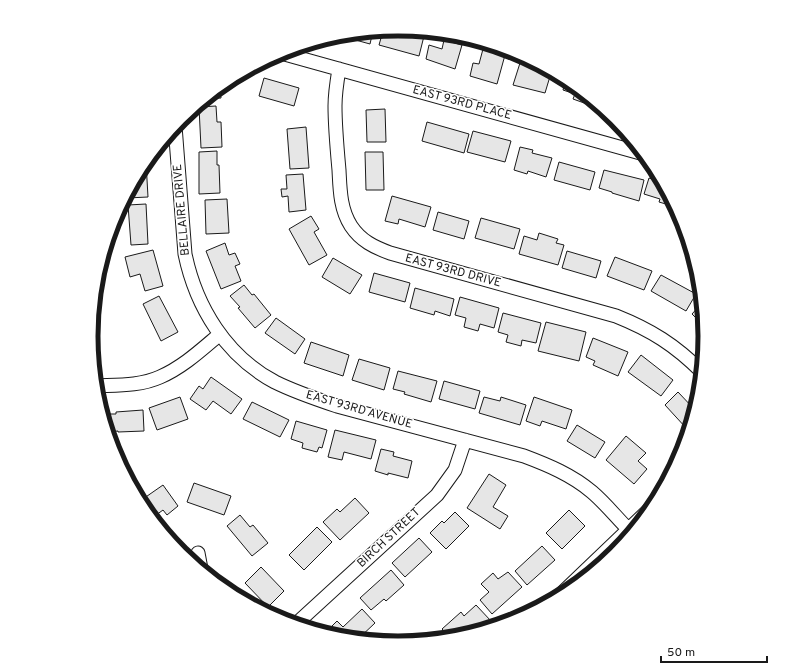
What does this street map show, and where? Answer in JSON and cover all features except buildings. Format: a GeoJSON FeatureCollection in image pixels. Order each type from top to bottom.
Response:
{"type":"FeatureCollection","features":[{"type":"Feature","properties":{"kind":"street","name":"EAST 93RD PLACE"},"geometry":{"type":"LineString","coordinates":[[292,56],[636,152]]}},
{"type":"Feature","properties":{"kind":"street","name":"EAST 93RD DRIVE"},"geometry":{"type":"LineString","coordinates":[[339,69],[335,104],[341,200],[345,216],[351,226],[366,242],[390,253],[616,316],[659,336],[677,349],[697,367]]}},
{"type":"Feature","properties":{"kind":"street","name":"BELLAIRE DRIVE"},"geometry":{"type":"LineString","coordinates":[[177,134],[184,254],[195,291],[205,311],[220,334]]}},
{"type":"Feature","properties":{"kind":"street"},"geometry":{"type":"LineString","coordinates":[[103,386],[146,382],[160,377],[181,366],[220,334]]}},
{"type":"Feature","properties":{"kind":"street","name":"EAST 93RD AVENUE"},"geometry":{"type":"LineString","coordinates":[[220,334],[240,356],[262,374],[292,390],[337,406],[524,456],[560,471],[576,480],[592,492],[628,529]]}},
{"type":"Feature","properties":{"kind":"street","name":"BIRCH STREET"},"geometry":{"type":"LineString","coordinates":[[301,620],[437,495],[455,470],[465,440]]}},
{"type":"Feature","properties":{"kind":"street"},"geometry":{"type":"LineString","coordinates":[[585,571],[628,529]]}},
{"type":"Feature","properties":{"kind":"street"},"geometry":{"type":"LineString","coordinates":[[198,553],[199,561]]}}]}
